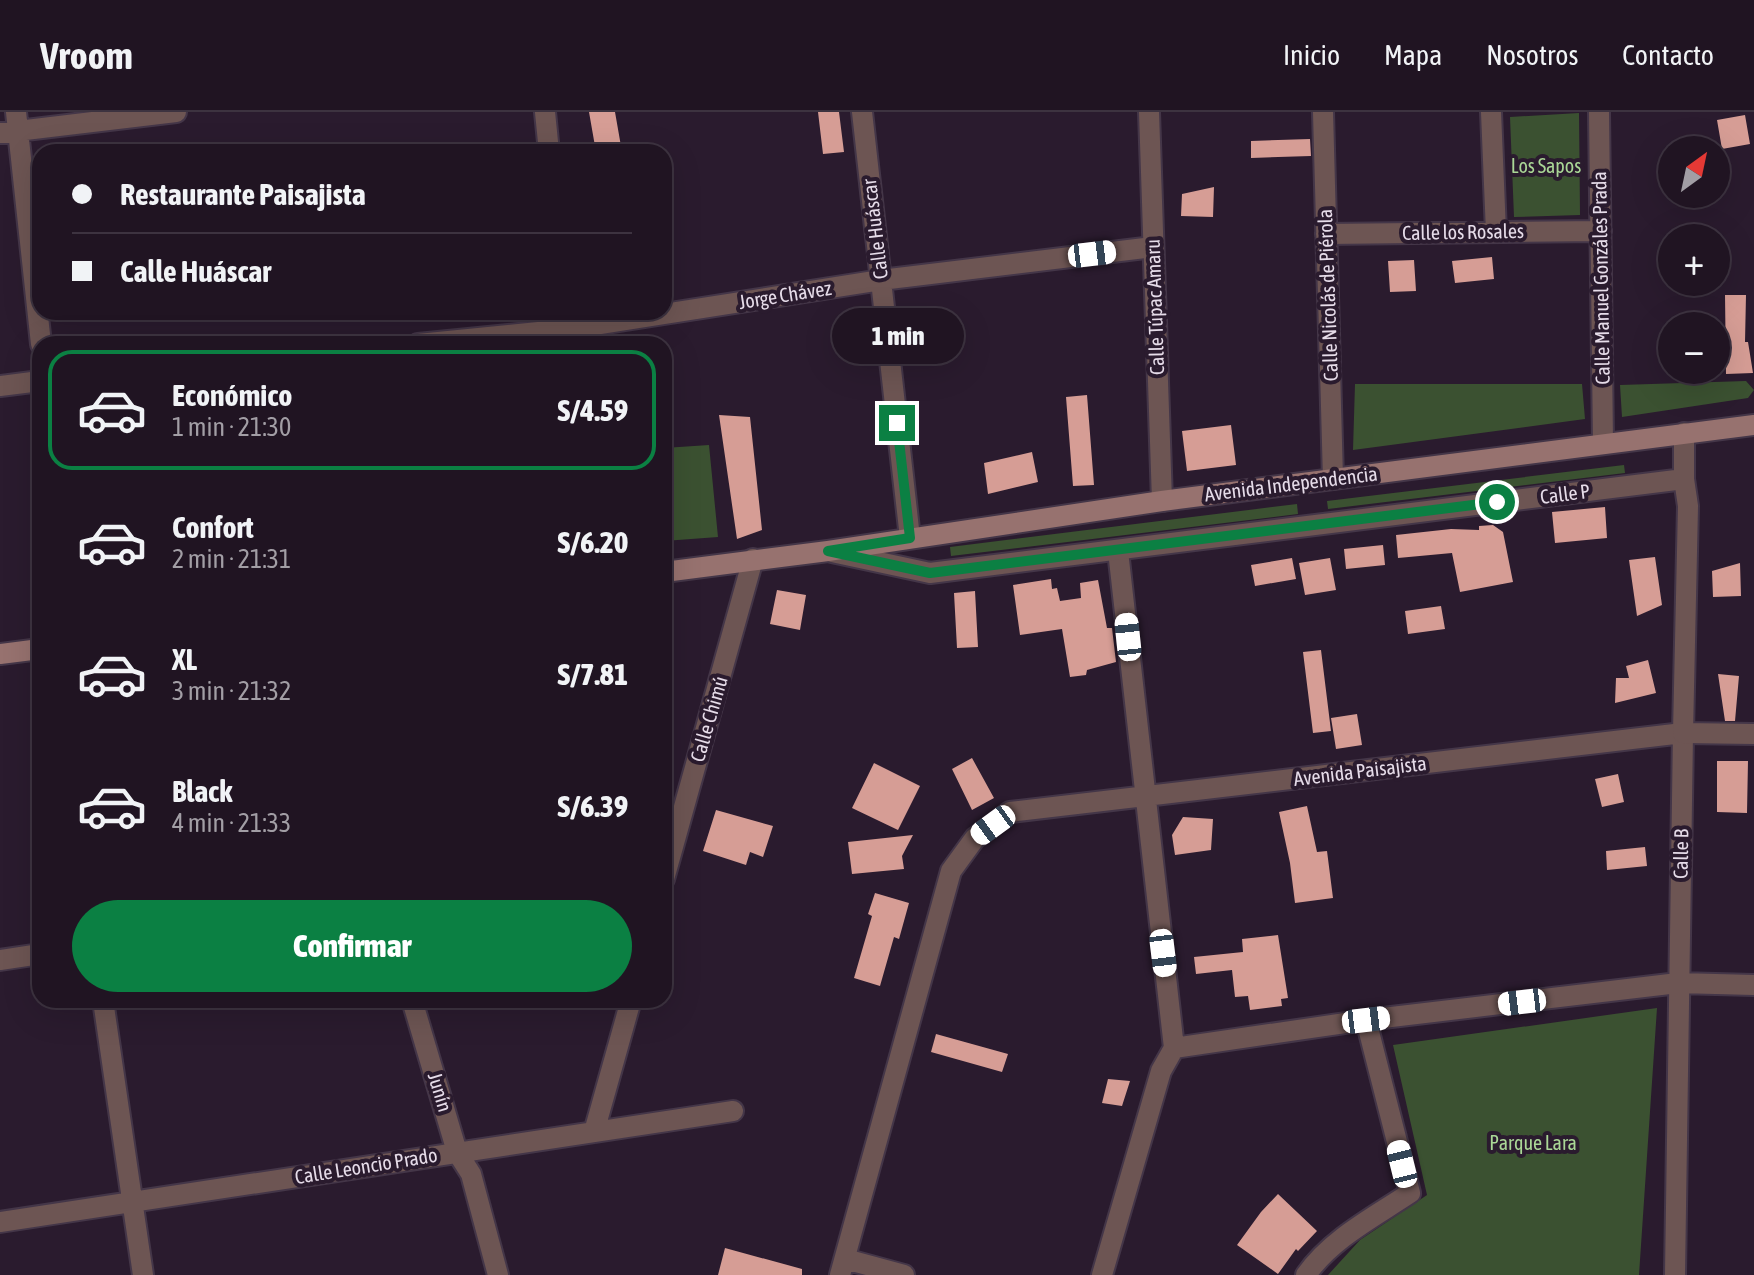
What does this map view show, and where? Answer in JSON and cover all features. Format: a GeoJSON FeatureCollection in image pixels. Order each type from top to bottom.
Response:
{"type":"FeatureCollection","features":[{"type":"Feature","properties":{"kind":"main road","name":"Avenida Independencia"},"geometry":{"type":"LineString","coordinates":[[828,551],[1162,501],[1754,425]]}},
{"type":"Feature","properties":{"kind":"main road"},"geometry":{"type":"LineString","coordinates":[[672,571],[828,551]]}},
{"type":"Feature","properties":{"kind":"main road"},"geometry":{"type":"LineString","coordinates":[[0,654],[32,650]]}},
{"type":"Feature","properties":{"kind":"street"},"geometry":{"type":"LineString","coordinates":[[32,276],[12,125],[176,112]]}},
{"type":"Feature","properties":{"kind":"street"},"geometry":{"type":"LineString","coordinates":[[545,112],[548,144]]}},
{"type":"Feature","properties":{"kind":"street","name":"Calle Huáscar"},"geometry":{"type":"LineString","coordinates":[[862,112],[910,538]]}},
{"type":"Feature","properties":{"kind":"street","name":"Calle Túpac Amaru"},"geometry":{"type":"LineString","coordinates":[[1149,112],[1162,501]]}},
{"type":"Feature","properties":{"kind":"street","name":"Calle Nicolás de Piérola"},"geometry":{"type":"LineString","coordinates":[[1323,112],[1333,479]]}},
{"type":"Feature","properties":{"kind":"street"},"geometry":{"type":"LineString","coordinates":[[1491,112],[1496,232]]}},
{"type":"Feature","properties":{"kind":"street","name":"Calle Manuel Gonzáles Prada"},"geometry":{"type":"LineString","coordinates":[[1599,112],[1603,443]]}},
{"type":"Feature","properties":{"kind":"street","name":"Calle los Rosales"},"geometry":{"type":"LineString","coordinates":[[1326,234],[1601,231]]}},
{"type":"Feature","properties":{"kind":"street","name":"Jorge Chávez"},"geometry":{"type":"LineString","coordinates":[[672,312],[881,280],[1153,247]]}},
{"type":"Feature","properties":{"kind":"street","name":"Jorge Chávez"},"geometry":{"type":"LineString","coordinates":[[493,336],[620,320]]}},
{"type":"Feature","properties":{"kind":"street"},"geometry":{"type":"LineString","coordinates":[[0,386],[32,382]]}},
{"type":"Feature","properties":{"kind":"street","name":"Calle B"},"geometry":{"type":"LineString","coordinates":[[1675,1275],[1688,506],[1684,479],[1684,433]]}},
{"type":"Feature","properties":{"kind":"street","name":"Calle P"},"geometry":{"type":"LineString","coordinates":[[828,551],[930,573],[1684,479]]}},
{"type":"Feature","properties":{"kind":"street"},"geometry":{"type":"LineString","coordinates":[[1102,1275],[1161,1071],[1174,1048],[1118,551]]}},
{"type":"Feature","properties":{"kind":"street","name":"Calle Chimú"},"geometry":{"type":"LineString","coordinates":[[672,844],[753,559]]}},
{"type":"Feature","properties":{"kind":"street","name":"Avenida Paisajista"},"geometry":{"type":"LineString","coordinates":[[843,1267],[951,871],[975,838],[1010,812],[1683,733],[1754,734]]}},
{"type":"Feature","properties":{"kind":"street"},"geometry":{"type":"LineString","coordinates":[[0,960],[32,955]]}},
{"type":"Feature","properties":{"kind":"street"},"geometry":{"type":"LineString","coordinates":[[1174,1048],[1366,1020],[1678,983],[1754,985]]}},
{"type":"Feature","properties":{"kind":"street"},"geometry":{"type":"LineString","coordinates":[[104,1008],[143,1275]]}},
{"type":"Feature","properties":{"kind":"street","name":"Junín"},"geometry":{"type":"LineString","coordinates":[[414,1008],[457,1152],[471,1174],[498,1275]]}},
{"type":"Feature","properties":{"kind":"street"},"geometry":{"type":"LineString","coordinates":[[594,1132],[629,1008]]}},
{"type":"Feature","properties":{"kind":"street"},"geometry":{"type":"LineString","coordinates":[[1306,1275],[1315,1262],[1356,1229],[1410,1193],[1366,1020]]}},
{"type":"Feature","properties":{"kind":"street","name":"Calle Leoncio Prado"},"geometry":{"type":"LineString","coordinates":[[0,1222],[733,1111]]}},
{"type":"Feature","properties":{"kind":"street"},"geometry":{"type":"LineString","coordinates":[[843,1267],[904,1275]]}},
{"type":"Feature","properties":{"kind":"green space","name":"Los Sapos"},"geometry":{"type":"Polygon","coordinates":[[[1579,113],[1580,215],[1514,217],[1510,117],[1579,113]]]}},
{"type":"Feature","properties":{"kind":"green space"},"geometry":{"type":"Polygon","coordinates":[[[1746,381],[1754,390],[1748,398],[1622,417],[1620,385],[1730,384],[1730,382],[1746,381]]]}},
{"type":"Feature","properties":{"kind":"green space"},"geometry":{"type":"Polygon","coordinates":[[[1355,384],[1582,384],[1585,419],[1353,450],[1355,384]]]}},
{"type":"Feature","properties":{"kind":"green space"},"geometry":{"type":"Polygon","coordinates":[[[709,445],[718,537],[672,540],[672,447],[709,445]]]}},
{"type":"Feature","properties":{"kind":"green space"},"geometry":{"type":"Polygon","coordinates":[[[1624,465],[1625,473],[1328,509],[1327,501],[1624,465]]]}},
{"type":"Feature","properties":{"kind":"green space"},"geometry":{"type":"Polygon","coordinates":[[[1297,504],[1298,514],[951,556],[950,547],[1297,504]]]}},
{"type":"Feature","properties":{"kind":"green space","name":"Parque Lara"},"geometry":{"type":"Polygon","coordinates":[[[1657,1008],[1639,1275],[1328,1275],[1360,1240],[1427,1195],[1393,1045],[1657,1008]]]}},
{"type":"Feature","properties":{"kind":"building"},"geometry":{"type":"Polygon","coordinates":[[[589,112],[615,112],[621,144],[595,144],[589,112]]]}},
{"type":"Feature","properties":{"kind":"building"},"geometry":{"type":"Polygon","coordinates":[[[818,112],[839,112],[844,152],[823,154],[818,112]]]}},
{"type":"Feature","properties":{"kind":"building"},"geometry":{"type":"Polygon","coordinates":[[[1745,115],[1750,144],[1730,148],[1730,136],[1720,136],[1717,120],[1745,115]]]}},
{"type":"Feature","properties":{"kind":"building"},"geometry":{"type":"Polygon","coordinates":[[[1310,139],[1311,156],[1251,158],[1251,141],[1310,139]]]}},
{"type":"Feature","properties":{"kind":"building"},"geometry":{"type":"Polygon","coordinates":[[[1214,187],[1213,217],[1181,216],[1182,194],[1214,187]]]}},
{"type":"Feature","properties":{"kind":"building"},"geometry":{"type":"Polygon","coordinates":[[[1492,257],[1494,279],[1455,283],[1452,261],[1492,257]]]}},
{"type":"Feature","properties":{"kind":"building"},"geometry":{"type":"Polygon","coordinates":[[[1414,260],[1416,291],[1390,292],[1388,261],[1414,260]]]}},
{"type":"Feature","properties":{"kind":"building"},"geometry":{"type":"Polygon","coordinates":[[[1746,295],[1745,342],[1748,342],[1753,373],[1730,374],[1730,312],[1725,312],[1725,296],[1746,295]]]}},
{"type":"Feature","properties":{"kind":"building"},"geometry":{"type":"Polygon","coordinates":[[[1087,395],[1094,485],[1073,486],[1066,397],[1087,395]]]}},
{"type":"Feature","properties":{"kind":"building"},"geometry":{"type":"Polygon","coordinates":[[[719,415],[750,417],[762,530],[737,539],[719,415]]]}},
{"type":"Feature","properties":{"kind":"building"},"geometry":{"type":"Polygon","coordinates":[[[1231,425],[1236,465],[1187,471],[1182,431],[1231,425]]]}},
{"type":"Feature","properties":{"kind":"building"},"geometry":{"type":"Polygon","coordinates":[[[1032,452],[1038,482],[988,494],[984,463],[1032,452]]]}},
{"type":"Feature","properties":{"kind":"building"},"geometry":{"type":"Polygon","coordinates":[[[1605,507],[1607,538],[1555,543],[1552,512],[1605,507]]]}},
{"type":"Feature","properties":{"kind":"building"},"geometry":{"type":"Polygon","coordinates":[[[1493,525],[1503,532],[1513,582],[1460,592],[1452,553],[1398,558],[1396,535],[1451,529],[1479,530],[1479,526],[1493,525]]]}},
{"type":"Feature","properties":{"kind":"building"},"geometry":{"type":"Polygon","coordinates":[[[1383,545],[1385,565],[1346,569],[1344,549],[1383,545]]]}},
{"type":"Feature","properties":{"kind":"building"},"geometry":{"type":"Polygon","coordinates":[[[1655,557],[1662,605],[1637,616],[1629,560],[1655,557]]]}},
{"type":"Feature","properties":{"kind":"building"},"geometry":{"type":"Polygon","coordinates":[[[1292,558],[1296,579],[1255,586],[1251,565],[1292,558]]]}},
{"type":"Feature","properties":{"kind":"building"},"geometry":{"type":"Polygon","coordinates":[[[1330,558],[1336,590],[1305,595],[1299,563],[1330,558]]]}},
{"type":"Feature","properties":{"kind":"building"},"geometry":{"type":"Polygon","coordinates":[[[1740,563],[1741,596],[1713,597],[1712,571],[1740,563]]]}},
{"type":"Feature","properties":{"kind":"building"},"geometry":{"type":"Polygon","coordinates":[[[1051,579],[1052,589],[1057,588],[1060,601],[1081,598],[1080,583],[1098,580],[1107,628],[1112,628],[1116,662],[1087,670],[1086,675],[1070,677],[1062,629],[1020,635],[1013,585],[1051,579]]]}},
{"type":"Feature","properties":{"kind":"building"},"geometry":{"type":"Polygon","coordinates":[[[777,590],[806,595],[800,630],[770,624],[777,590]]]}},
{"type":"Feature","properties":{"kind":"building"},"geometry":{"type":"Polygon","coordinates":[[[975,591],[978,647],[957,648],[954,593],[975,591]]]}},
{"type":"Feature","properties":{"kind":"building"},"geometry":{"type":"Polygon","coordinates":[[[1441,606],[1445,629],[1408,634],[1405,611],[1441,606]]]}},
{"type":"Feature","properties":{"kind":"building"},"geometry":{"type":"Polygon","coordinates":[[[1321,650],[1331,731],[1313,733],[1303,652],[1321,650]]]}},
{"type":"Feature","properties":{"kind":"building"},"geometry":{"type":"Polygon","coordinates":[[[1648,660],[1656,693],[1615,703],[1616,678],[1629,678],[1626,666],[1648,660]]]}},
{"type":"Feature","properties":{"kind":"building"},"geometry":{"type":"Polygon","coordinates":[[[1718,674],[1739,676],[1735,721],[1725,721],[1718,674]]]}},
{"type":"Feature","properties":{"kind":"building"},"geometry":{"type":"Polygon","coordinates":[[[1357,714],[1362,745],[1336,749],[1331,718],[1357,714]]]}},
{"type":"Feature","properties":{"kind":"building"},"geometry":{"type":"Polygon","coordinates":[[[972,758],[994,798],[972,810],[952,769],[972,758]]]}},
{"type":"Feature","properties":{"kind":"building"},"geometry":{"type":"Polygon","coordinates":[[[1717,761],[1748,761],[1747,813],[1717,812],[1717,761]]]}},
{"type":"Feature","properties":{"kind":"building"},"geometry":{"type":"Polygon","coordinates":[[[874,763],[920,786],[898,830],[852,808],[874,763]]]}},
{"type":"Feature","properties":{"kind":"building"},"geometry":{"type":"Polygon","coordinates":[[[1618,774],[1624,802],[1602,807],[1595,779],[1618,774]]]}},
{"type":"Feature","properties":{"kind":"building"},"geometry":{"type":"Polygon","coordinates":[[[1307,806],[1317,852],[1327,851],[1333,898],[1295,903],[1279,812],[1307,806]]]}},
{"type":"Feature","properties":{"kind":"building"},"geometry":{"type":"Polygon","coordinates":[[[716,810],[773,826],[763,857],[750,852],[746,865],[703,851],[716,810]]]}},
{"type":"Feature","properties":{"kind":"building"},"geometry":{"type":"Polygon","coordinates":[[[1183,817],[1213,819],[1211,850],[1175,855],[1172,835],[1183,817]]]}},
{"type":"Feature","properties":{"kind":"building"},"geometry":{"type":"Polygon","coordinates":[[[913,835],[902,856],[904,869],[852,874],[848,842],[913,835]]]}},
{"type":"Feature","properties":{"kind":"building"},"geometry":{"type":"Polygon","coordinates":[[[1645,847],[1647,866],[1607,870],[1606,851],[1645,847]]]}},
{"type":"Feature","properties":{"kind":"building"},"geometry":{"type":"Polygon","coordinates":[[[875,893],[909,903],[899,939],[894,937],[880,986],[854,978],[872,916],[868,914],[875,893]]]}},
{"type":"Feature","properties":{"kind":"building"},"geometry":{"type":"Polygon","coordinates":[[[1278,935],[1288,998],[1281,999],[1282,1006],[1250,1010],[1248,996],[1235,997],[1232,970],[1196,974],[1194,957],[1243,952],[1242,939],[1278,935]]]}},
{"type":"Feature","properties":{"kind":"building"},"geometry":{"type":"Polygon","coordinates":[[[936,1034],[1008,1054],[1002,1072],[931,1052],[936,1034]]]}},
{"type":"Feature","properties":{"kind":"building"},"geometry":{"type":"Polygon","coordinates":[[[1108,1079],[1130,1081],[1122,1106],[1102,1103],[1108,1079]]]}},
{"type":"Feature","properties":{"kind":"building"},"geometry":{"type":"Polygon","coordinates":[[[1278,1194],[1317,1231],[1298,1251],[1296,1249],[1278,1274],[1237,1245],[1278,1194]]]}},
{"type":"Feature","properties":{"kind":"building"},"geometry":{"type":"Polygon","coordinates":[[[725,1248],[802,1269],[802,1275],[718,1275],[725,1248]]]}},
{"type":"Feature","properties":{"kind":"route"},"geometry":{"type":"LineString","coordinates":[[897,423],[910,538],[828,551],[930,573],[1497,502]]}}]}
